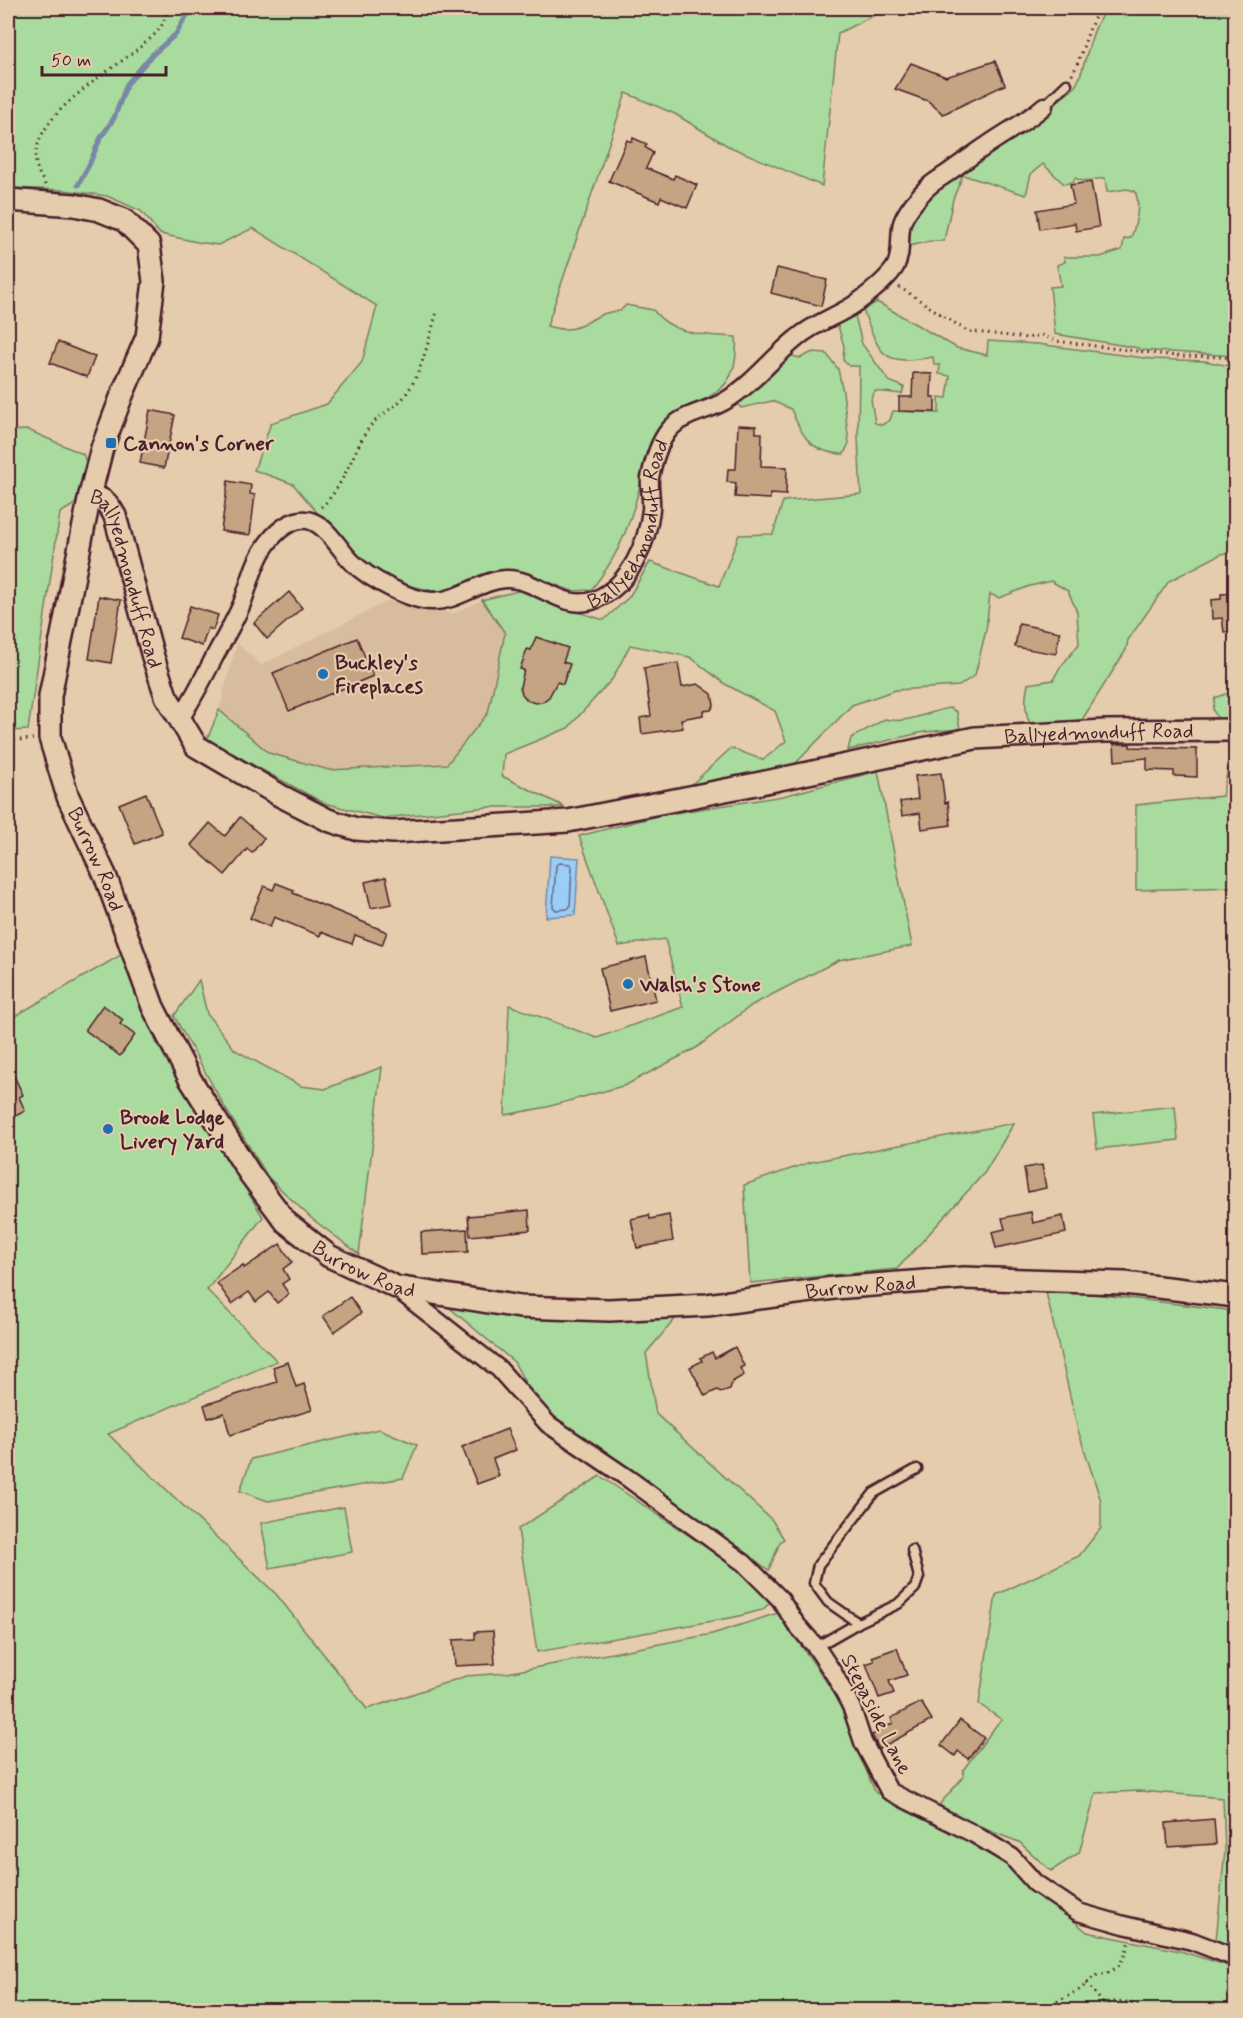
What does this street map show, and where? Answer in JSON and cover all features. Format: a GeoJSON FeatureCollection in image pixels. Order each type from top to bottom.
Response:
{"type":"FeatureCollection","features":[{"type":"Feature","properties":{"kind":"street","name":"Ballyedmonduff Road"},"geometry":{"type":"LineString","coordinates":[[309,520],[322,527],[362,571],[414,597],[433,601],[447,599],[501,579],[516,579],[579,604],[596,600],[610,591],[629,572],[644,541],[651,508],[650,479],[664,435],[672,426],[687,416],[725,402],[770,365],[797,337],[856,304],[895,267],[899,256],[902,224],[908,211],[926,188],[987,145],[1029,120],[1044,106]]}},
{"type":"Feature","properties":{"kind":"street","name":"Ballyedmonduff Road"},"geometry":{"type":"LineString","coordinates":[[8,201],[99,210],[124,220],[149,245],[154,281],[147,337],[102,448],[90,495],[103,499],[109,504],[115,516],[153,657],[166,696],[196,746],[281,796],[328,820],[356,829],[393,832],[568,820],[756,784],[975,738],[1106,731],[1236,730]]}},
{"type":"Feature","properties":{"kind":"street","name":"Burrow Road"},"geometry":{"type":"LineString","coordinates":[[90,495],[50,696],[50,738],[68,797],[105,875],[153,1007],[190,1079],[250,1174],[286,1222],[328,1256],[396,1287],[520,1307],[609,1310],[707,1305],[834,1288],[964,1278],[1124,1283],[1236,1296]]}},
{"type":"Feature","properties":{"kind":"street"},"geometry":{"type":"LineString","coordinates":[[180,719],[199,689],[238,612],[264,548],[287,524],[309,520]]}},
{"type":"Feature","properties":{"kind":"street","name":"Stepaside Lane"},"geometry":{"type":"LineString","coordinates":[[396,1287],[499,1369],[548,1424],[629,1479],[744,1563],[780,1599],[834,1674],[850,1706],[863,1742],[890,1791],[974,1834],[1012,1857],[1035,1883],[1078,1912],[1192,1941],[1236,1958]]}},
{"type":"Feature","properties":{"kind":"lane"},"geometry":{"type":"LineString","coordinates":[[1044,106],[1067,84]]}},
{"type":"Feature","properties":{"kind":"lane"},"geometry":{"type":"LineString","coordinates":[[858,1623],[828,1602],[814,1583],[818,1565],[874,1493],[917,1469]]}},
{"type":"Feature","properties":{"kind":"lane"},"geometry":{"type":"LineString","coordinates":[[816,1647],[898,1604],[915,1588],[919,1577],[912,1550]]}},
{"type":"Feature","properties":{"kind":"path"},"geometry":{"type":"LineString","coordinates":[[45,186],[36,165],[36,148],[42,134],[71,99],[147,41],[163,23],[166,8]]}},
{"type":"Feature","properties":{"kind":"path"},"geometry":{"type":"LineString","coordinates":[[1067,84],[1080,60],[1096,14],[1101,8]]}},
{"type":"Feature","properties":{"kind":"path"},"geometry":{"type":"LineString","coordinates":[[888,275],[895,284],[967,331],[1027,338],[1041,335],[1056,341],[1176,357],[1224,357],[1236,360]]}},
{"type":"Feature","properties":{"kind":"path"},"geometry":{"type":"LineString","coordinates":[[309,520],[334,493],[353,453],[371,423],[403,398],[415,380],[437,312]]}},
{"type":"Feature","properties":{"kind":"path"},"geometry":{"type":"LineString","coordinates":[[8,741],[50,738]]}},
{"type":"Feature","properties":{"kind":"path"},"geometry":{"type":"LineString","coordinates":[[1041,2010],[1081,1989],[1094,1976],[1118,1967],[1125,1955],[1133,1927]]}},
{"type":"Feature","properties":{"kind":"path"},"geometry":{"type":"LineString","coordinates":[[1087,1983],[1103,2003],[1114,2010]]}},
{"type":"Feature","properties":{"kind":"path"},"geometry":{"type":"LineString","coordinates":[[1103,2003],[1124,2001],[1147,2010]]}},
{"type":"Feature","properties":{"kind":"path"},"geometry":{"type":"LineString","coordinates":[[1103,2003],[1105,2010]]}},
{"type":"Feature","properties":{"kind":"shaded area"},"geometry":{"type":"Polygon","coordinates":[[[396,597],[452,614],[482,600],[505,633],[488,713],[447,764],[329,770],[269,753],[219,710],[237,643],[261,665],[396,597]]]}},
{"type":"Feature","properties":{"kind":"green space"},"geometry":{"type":"Polygon","coordinates":[[[8,8],[889,8],[838,33],[822,186],[728,146],[675,114],[626,93],[547,326],[560,329],[579,327],[601,315],[620,311],[626,305],[653,310],[661,319],[680,329],[702,334],[736,337],[735,360],[730,376],[722,388],[671,419],[654,439],[624,535],[614,557],[591,590],[572,591],[533,576],[505,573],[447,593],[399,584],[358,561],[293,484],[254,470],[271,423],[327,404],[362,362],[377,306],[253,228],[218,245],[197,242],[160,234],[141,211],[107,196],[64,190],[8,188],[8,8]]]}},
{"type":"Feature","properties":{"kind":"green space"},"geometry":{"type":"Polygon","coordinates":[[[1108,8],[1235,8],[1235,356],[1140,350],[1055,334],[1050,287],[1061,286],[1057,265],[1065,262],[1064,257],[1100,257],[1122,250],[1124,239],[1131,238],[1133,233],[1138,208],[1135,191],[1127,189],[1107,192],[1105,178],[1082,181],[1075,178],[1073,182],[1064,184],[1043,164],[1031,174],[1026,195],[963,175],[953,199],[944,241],[931,241],[909,246],[905,243],[913,217],[934,192],[971,161],[1071,91],[1080,76],[1095,28],[1108,8]]]}},
{"type":"Feature","properties":{"kind":"green space"},"geometry":{"type":"Polygon","coordinates":[[[877,302],[957,348],[987,355],[988,341],[1037,344],[1152,359],[1205,361],[1235,367],[1235,552],[1221,554],[1169,581],[1128,640],[1126,650],[1082,720],[1030,724],[1027,714],[1028,684],[1053,680],[1079,644],[1077,612],[1068,591],[1051,581],[999,598],[990,594],[986,630],[975,675],[959,686],[896,690],[852,705],[796,763],[740,778],[690,786],[731,748],[763,760],[786,741],[775,711],[725,684],[690,657],[630,645],[613,678],[568,728],[504,754],[502,776],[565,807],[489,807],[383,818],[324,803],[207,740],[219,710],[269,753],[329,770],[447,764],[488,713],[505,633],[482,600],[522,590],[561,607],[604,620],[629,597],[650,562],[719,586],[739,535],[773,534],[783,501],[861,494],[858,439],[859,366],[849,366],[843,360],[844,346],[837,323],[855,315],[862,344],[889,381],[904,387],[902,394],[875,391],[871,399],[875,423],[882,425],[890,420],[893,411],[939,413],[939,397],[947,398],[950,376],[939,374],[940,365],[934,365],[933,357],[903,360],[885,354],[874,338],[863,310],[877,302]]]}},
{"type":"Feature","properties":{"kind":"green space"},"geometry":{"type":"Polygon","coordinates":[[[813,352],[826,353],[838,369],[849,443],[844,454],[823,450],[809,442],[799,428],[791,409],[772,401],[741,408],[737,403],[788,355],[800,358],[813,352]]]}},
{"type":"Feature","properties":{"kind":"green space"},"geometry":{"type":"Polygon","coordinates":[[[28,430],[83,454],[88,467],[75,504],[60,513],[28,730],[8,731],[8,431],[28,430]]]}},
{"type":"Feature","properties":{"kind":"green space"},"geometry":{"type":"Polygon","coordinates":[[[1235,681],[1235,723],[1218,719],[1213,710],[1215,698],[1231,692],[1235,681]]]}},
{"type":"Feature","properties":{"kind":"green space"},"geometry":{"type":"Polygon","coordinates":[[[950,708],[957,712],[960,729],[924,732],[848,750],[851,738],[885,719],[910,719],[950,708]]]}},
{"type":"Feature","properties":{"kind":"green space"},"geometry":{"type":"Polygon","coordinates":[[[1235,737],[1235,887],[1136,890],[1136,805],[1222,796],[1235,737]]]}},
{"type":"Feature","properties":{"kind":"green space"},"geometry":{"type":"Polygon","coordinates":[[[878,771],[912,946],[839,960],[752,1005],[696,1048],[626,1085],[547,1107],[505,1115],[509,1005],[597,1038],[683,1007],[665,939],[619,946],[579,836],[662,815],[783,796],[878,771]]]}},
{"type":"Feature","properties":{"kind":"green space"},"geometry":{"type":"Polygon","coordinates":[[[126,952],[156,1042],[263,1217],[207,1290],[277,1361],[108,1434],[276,1594],[367,1709],[466,1676],[507,1673],[712,1634],[778,1613],[836,1695],[875,1792],[902,1809],[964,1839],[1012,1868],[1087,1932],[1180,1951],[1235,1968],[1235,2010],[8,2010],[8,1020],[126,952]]]}},
{"type":"Feature","properties":{"kind":"green space"},"geometry":{"type":"Polygon","coordinates":[[[199,980],[207,1014],[235,1050],[301,1086],[325,1089],[382,1067],[359,1254],[311,1218],[268,1177],[227,1111],[174,1016],[199,980]]]}},
{"type":"Feature","properties":{"kind":"green space"},"geometry":{"type":"Polygon","coordinates":[[[1175,1106],[1178,1140],[1097,1149],[1093,1115],[1175,1106]]]}},
{"type":"Feature","properties":{"kind":"green space"},"geometry":{"type":"Polygon","coordinates":[[[1014,1123],[985,1172],[897,1269],[750,1283],[744,1185],[811,1162],[1014,1123]]]}},
{"type":"Feature","properties":{"kind":"green space"},"geometry":{"type":"Polygon","coordinates":[[[1045,1288],[1235,1311],[1235,1947],[1216,1940],[1225,1850],[1223,1798],[1140,1791],[1096,1793],[1079,1853],[1051,1871],[1019,1842],[982,1828],[939,1805],[964,1776],[963,1770],[1002,1720],[979,1704],[996,1595],[1079,1556],[1101,1528],[1101,1501],[1078,1430],[1045,1288]]]}},
{"type":"Feature","properties":{"kind":"green space"},"geometry":{"type":"Polygon","coordinates":[[[445,1304],[682,1311],[646,1353],[656,1414],[772,1520],[784,1539],[780,1542],[769,1570],[551,1415],[527,1386],[514,1362],[445,1304]]]}},
{"type":"Feature","properties":{"kind":"green space"},"geometry":{"type":"Polygon","coordinates":[[[379,1429],[417,1445],[403,1478],[268,1501],[240,1491],[251,1459],[379,1429]]]}},
{"type":"Feature","properties":{"kind":"green space"},"geometry":{"type":"Polygon","coordinates":[[[600,1476],[733,1565],[773,1600],[762,1610],[735,1617],[537,1652],[518,1529],[600,1476]]]}},
{"type":"Feature","properties":{"kind":"green space"},"geometry":{"type":"Polygon","coordinates":[[[344,1507],[352,1552],[270,1568],[261,1523],[344,1507]]]}},
{"type":"Feature","properties":{"kind":"water"},"geometry":{"type":"Polygon","coordinates":[[[550,856],[579,858],[575,915],[546,917],[550,856]]]}},
{"type":"Feature","properties":{"kind":"building"},"geometry":{"type":"Polygon","coordinates":[[[995,61],[1005,85],[943,114],[928,101],[895,89],[911,63],[946,77],[995,61]]]}},
{"type":"Feature","properties":{"kind":"building"},"geometry":{"type":"Polygon","coordinates":[[[633,138],[647,144],[645,147],[653,153],[646,168],[673,179],[675,175],[697,185],[687,208],[661,197],[659,202],[609,181],[627,140],[632,142],[633,138]]]}},
{"type":"Feature","properties":{"kind":"building"},"geometry":{"type":"Polygon","coordinates":[[[1091,182],[1099,227],[1076,231],[1075,223],[1040,229],[1037,210],[1074,204],[1070,185],[1091,182]]]}},
{"type":"Feature","properties":{"kind":"building"},"geometry":{"type":"Polygon","coordinates":[[[777,268],[827,280],[821,306],[771,293],[777,268]]]}},
{"type":"Feature","properties":{"kind":"building"},"geometry":{"type":"Polygon","coordinates":[[[58,342],[95,357],[87,377],[50,363],[58,342]]]}},
{"type":"Feature","properties":{"kind":"building"},"geometry":{"type":"Polygon","coordinates":[[[913,373],[932,374],[931,397],[935,397],[935,412],[899,411],[899,397],[912,397],[913,373]]]}},
{"type":"Feature","properties":{"kind":"building"},"geometry":{"type":"Polygon","coordinates":[[[150,410],[175,415],[164,468],[140,463],[150,410]]]}},
{"type":"Feature","properties":{"kind":"building"},"geometry":{"type":"Polygon","coordinates":[[[738,425],[756,426],[756,433],[762,433],[761,466],[787,467],[786,495],[770,494],[770,499],[735,497],[736,483],[727,482],[728,469],[736,469],[738,425]]]}},
{"type":"Feature","properties":{"kind":"building"},"geometry":{"type":"Polygon","coordinates":[[[228,481],[251,485],[250,494],[255,495],[250,535],[221,531],[228,481]]]}},
{"type":"Feature","properties":{"kind":"building"},"geometry":{"type":"Polygon","coordinates":[[[289,592],[302,608],[267,639],[254,623],[289,592]]]}},
{"type":"Feature","properties":{"kind":"building"},"geometry":{"type":"Polygon","coordinates":[[[1236,593],[1236,631],[1224,632],[1222,618],[1212,619],[1211,600],[1221,599],[1221,594],[1236,593]]]}},
{"type":"Feature","properties":{"kind":"building"},"geometry":{"type":"Polygon","coordinates":[[[99,596],[121,600],[111,663],[89,659],[99,596]]]}},
{"type":"Feature","properties":{"kind":"building"},"geometry":{"type":"Polygon","coordinates":[[[190,606],[218,615],[213,630],[208,628],[202,646],[179,638],[190,606]]]}},
{"type":"Feature","properties":{"kind":"building"},"geometry":{"type":"Polygon","coordinates":[[[1019,624],[1060,632],[1056,654],[1015,647],[1019,624]]]}},
{"type":"Feature","properties":{"kind":"building"},"geometry":{"type":"Polygon","coordinates":[[[536,637],[568,648],[563,662],[570,664],[563,684],[557,682],[549,697],[542,702],[535,703],[527,700],[522,694],[520,687],[524,670],[520,669],[527,649],[531,650],[536,637]]]}},
{"type":"Feature","properties":{"kind":"building","name":"Buckley's Fireplaces"},"geometry":{"type":"Polygon","coordinates":[[[357,638],[373,676],[289,711],[273,673],[357,638]]]}},
{"type":"Feature","properties":{"kind":"building"},"geometry":{"type":"Polygon","coordinates":[[[678,663],[682,687],[698,684],[712,694],[714,705],[711,710],[703,711],[703,715],[681,719],[683,728],[642,734],[640,718],[651,716],[644,668],[678,663]]]}},
{"type":"Feature","properties":{"kind":"building"},"geometry":{"type":"Polygon","coordinates":[[[1114,744],[1130,744],[1130,747],[1197,749],[1197,777],[1174,776],[1174,771],[1147,770],[1147,758],[1115,761],[1114,744]]]}},
{"type":"Feature","properties":{"kind":"building"},"geometry":{"type":"Polygon","coordinates":[[[941,773],[951,825],[922,829],[920,813],[902,816],[900,802],[918,799],[915,776],[941,773]]]}},
{"type":"Feature","properties":{"kind":"building"},"geometry":{"type":"Polygon","coordinates":[[[146,793],[162,833],[135,844],[119,804],[146,793]]]}},
{"type":"Feature","properties":{"kind":"building"},"geometry":{"type":"Polygon","coordinates":[[[240,817],[264,838],[252,853],[247,849],[225,875],[191,845],[210,823],[225,836],[240,817]]]}},
{"type":"Feature","properties":{"kind":"building"},"geometry":{"type":"Polygon","coordinates":[[[386,877],[392,904],[371,908],[365,882],[386,877]]]}},
{"type":"Feature","properties":{"kind":"building"},"geometry":{"type":"Polygon","coordinates":[[[276,883],[294,890],[293,893],[387,932],[382,945],[355,935],[352,944],[321,932],[320,936],[274,917],[270,927],[250,918],[264,886],[273,890],[276,883]]]}},
{"type":"Feature","properties":{"kind":"building","name":"Walsh's Stone"},"geometry":{"type":"Polygon","coordinates":[[[646,957],[656,1000],[610,1011],[600,968],[646,957]]]}},
{"type":"Feature","properties":{"kind":"building"},"geometry":{"type":"Polygon","coordinates":[[[103,1005],[123,1020],[120,1024],[135,1035],[120,1056],[85,1030],[103,1005]]]}},
{"type":"Feature","properties":{"kind":"building"},"geometry":{"type":"Polygon","coordinates":[[[8,1063],[23,1095],[19,1097],[25,1111],[8,1120],[8,1063]]]}},
{"type":"Feature","properties":{"kind":"building"},"geometry":{"type":"Polygon","coordinates":[[[1042,1165],[1046,1188],[1028,1192],[1024,1168],[1042,1165]]]}},
{"type":"Feature","properties":{"kind":"building"},"geometry":{"type":"Polygon","coordinates":[[[529,1210],[530,1230],[470,1236],[468,1216],[529,1210]]]}},
{"type":"Feature","properties":{"kind":"building"},"geometry":{"type":"Polygon","coordinates":[[[1031,1212],[1033,1223],[1063,1216],[1066,1233],[996,1248],[992,1232],[1005,1229],[1002,1218],[1031,1212]]]}},
{"type":"Feature","properties":{"kind":"building"},"geometry":{"type":"Polygon","coordinates":[[[649,1215],[650,1219],[669,1215],[673,1241],[637,1248],[631,1219],[649,1215]]]}},
{"type":"Feature","properties":{"kind":"building"},"geometry":{"type":"Polygon","coordinates":[[[467,1229],[468,1252],[422,1254],[421,1232],[467,1229]]]}},
{"type":"Feature","properties":{"kind":"building"},"geometry":{"type":"Polygon","coordinates":[[[280,1244],[292,1262],[283,1269],[289,1279],[282,1284],[289,1294],[277,1303],[269,1292],[256,1302],[249,1292],[232,1304],[217,1283],[280,1244]]]}},
{"type":"Feature","properties":{"kind":"building"},"geometry":{"type":"Polygon","coordinates":[[[350,1297],[361,1313],[334,1332],[323,1316],[350,1297]]]}},
{"type":"Feature","properties":{"kind":"building"},"geometry":{"type":"Polygon","coordinates":[[[735,1347],[744,1366],[740,1368],[744,1375],[732,1382],[730,1389],[721,1392],[717,1390],[705,1396],[690,1367],[702,1361],[700,1358],[712,1352],[715,1358],[735,1347]]]}},
{"type":"Feature","properties":{"kind":"building"},"geometry":{"type":"Polygon","coordinates":[[[288,1362],[296,1387],[304,1384],[312,1410],[230,1435],[224,1413],[208,1418],[204,1405],[277,1382],[273,1367],[288,1362]]]}},
{"type":"Feature","properties":{"kind":"building"},"geometry":{"type":"Polygon","coordinates":[[[507,1429],[516,1450],[493,1459],[499,1476],[477,1484],[462,1447],[507,1429]]]}},
{"type":"Feature","properties":{"kind":"building"},"geometry":{"type":"Polygon","coordinates":[[[493,1631],[495,1664],[455,1666],[453,1640],[475,1639],[475,1632],[493,1631]]]}},
{"type":"Feature","properties":{"kind":"building"},"geometry":{"type":"Polygon","coordinates":[[[897,1648],[907,1675],[889,1681],[894,1693],[879,1698],[866,1664],[874,1661],[872,1657],[897,1648]]]}},
{"type":"Feature","properties":{"kind":"building"},"geometry":{"type":"Polygon","coordinates":[[[921,1702],[932,1720],[879,1749],[872,1735],[893,1723],[891,1718],[921,1702]]]}},
{"type":"Feature","properties":{"kind":"building"},"geometry":{"type":"Polygon","coordinates":[[[960,1720],[984,1738],[968,1759],[958,1751],[955,1756],[941,1745],[960,1720]]]}},
{"type":"Feature","properties":{"kind":"building"},"geometry":{"type":"Polygon","coordinates":[[[1214,1819],[1216,1844],[1168,1847],[1166,1823],[1214,1819]]]}},
{"type":"Feature","properties":{"kind":"waterway"},"geometry":{"type":"LineString","coordinates":[[78,185],[100,139],[114,118],[127,84],[152,55],[176,34],[191,8]]}},
{"type":"Feature","properties":{"kind":"place","name":"Cannon's Corner"},"geometry":{"type":"Point","coordinates":[111,443]}},
{"type":"Feature","properties":{"kind":"place","name":"Buckley's Fireplaces"},"geometry":{"type":"Point","coordinates":[323,674]}},
{"type":"Feature","properties":{"kind":"place","name":"Walsh's Stone"},"geometry":{"type":"Point","coordinates":[628,984]}},
{"type":"Feature","properties":{"kind":"place","name":"Brook Lodge Livery Yard"},"geometry":{"type":"Point","coordinates":[108,1129]}}]}
